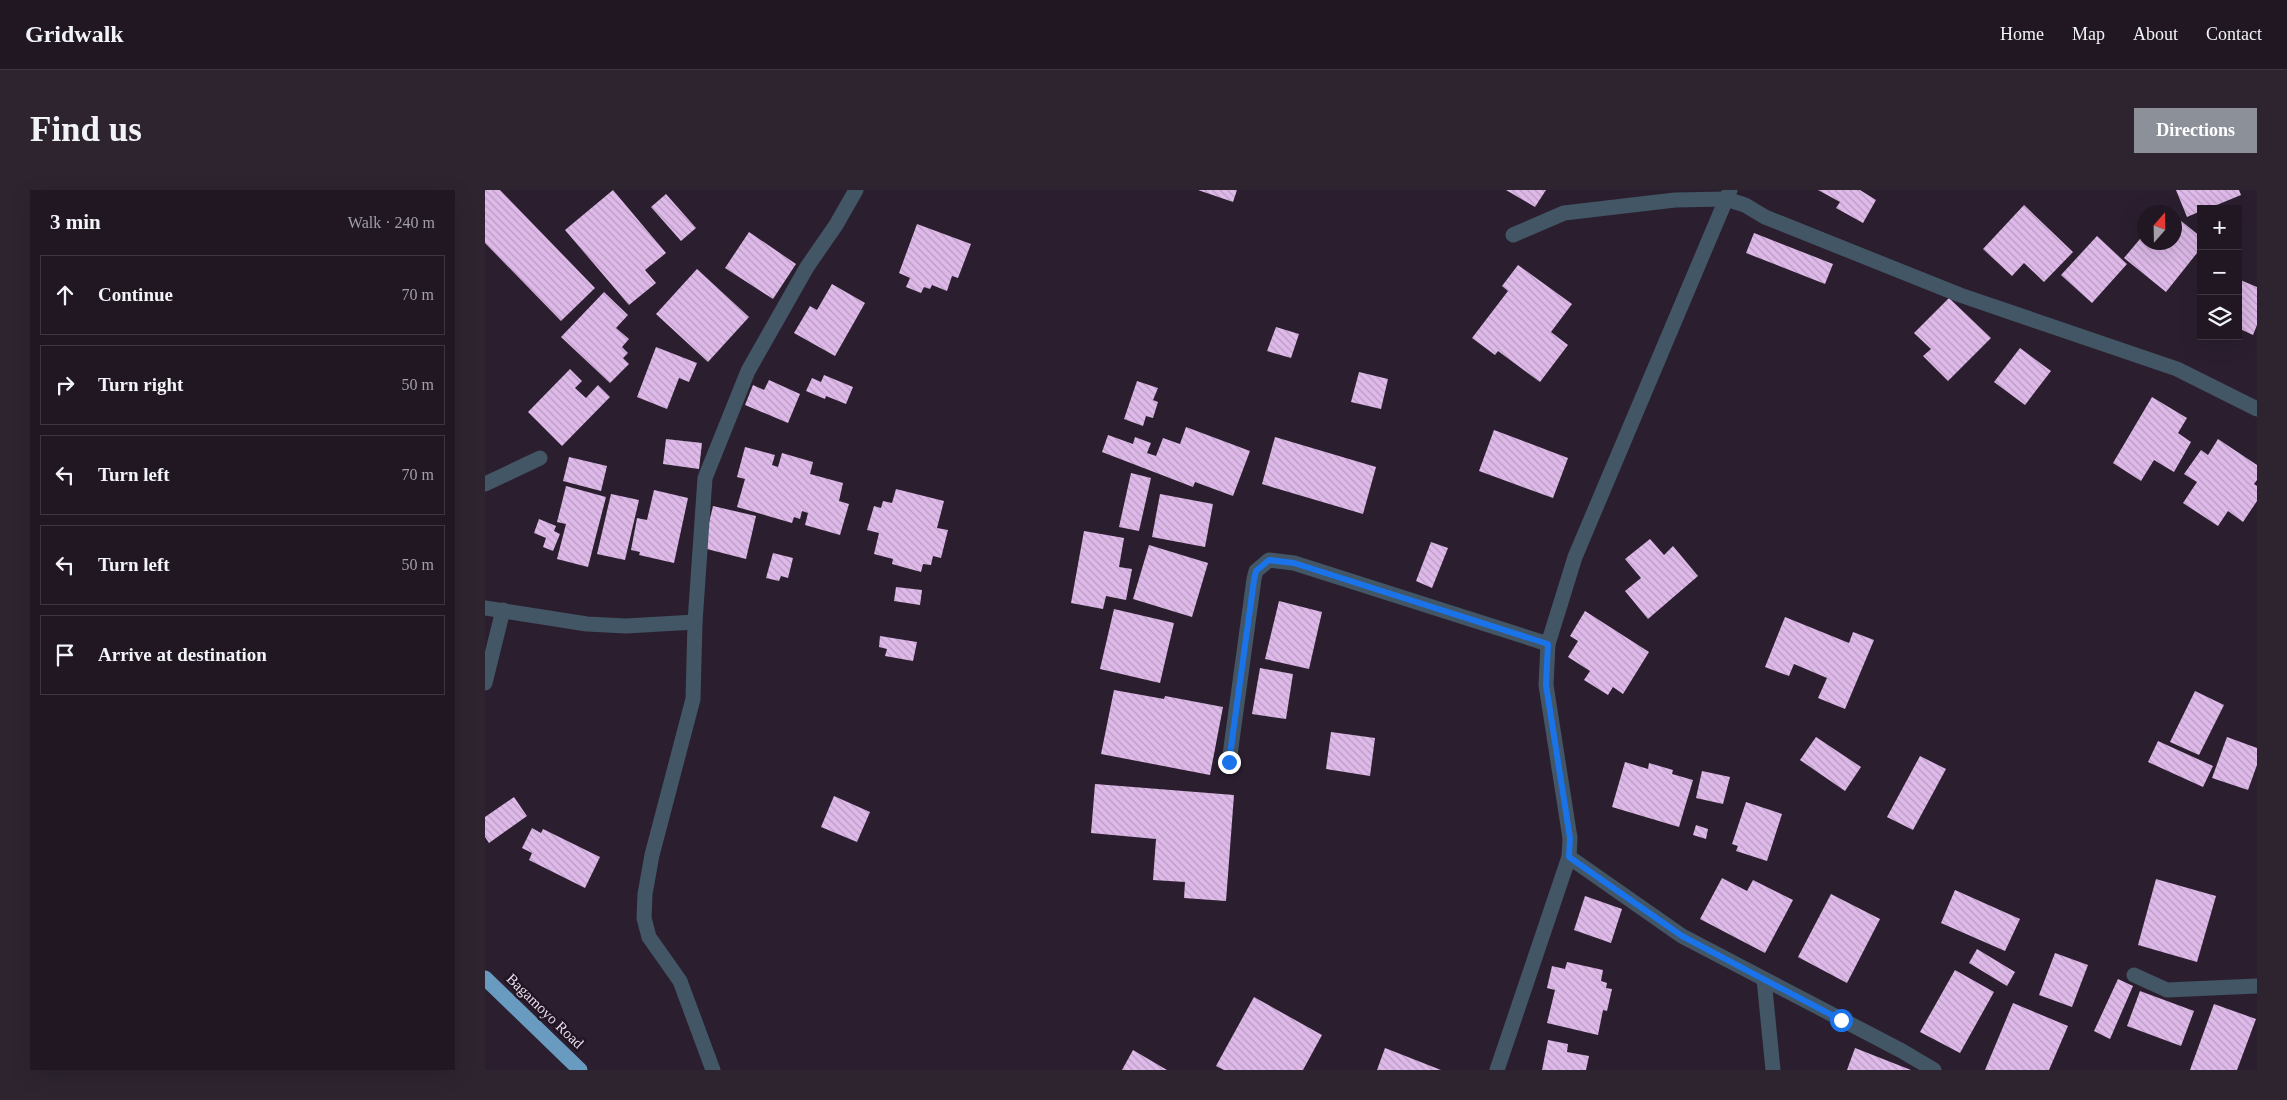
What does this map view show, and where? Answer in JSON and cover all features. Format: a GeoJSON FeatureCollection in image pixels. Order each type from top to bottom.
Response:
{"type":"FeatureCollection","features":[{"type":"Feature","properties":{"kind":"highway","name":"Bagamoyo Road"},"geometry":{"type":"LineString","coordinates":[[485,978],[580,1070]]}},
{"type":"Feature","properties":{"kind":"street"},"geometry":{"type":"LineString","coordinates":[[713,1070],[680,981],[649,937],[644,918],[645,894],[652,855],[693,699],[695,622],[705,478],[748,371],[807,267],[836,225],[856,190]]}},
{"type":"Feature","properties":{"kind":"street"},"geometry":{"type":"LineString","coordinates":[[1513,235],[1564,213],[1728,194],[1765,217],[1960,295],[2177,369],[2257,409]]}},
{"type":"Feature","properties":{"kind":"street"},"geometry":{"type":"LineString","coordinates":[[1497,1070],[1569,857],[1570,838],[1546,685],[1548,644],[1575,557],[1728,194]]}},
{"type":"Feature","properties":{"kind":"street"},"geometry":{"type":"LineString","coordinates":[[485,484],[540,458]]}},
{"type":"Feature","properties":{"kind":"street"},"geometry":{"type":"LineString","coordinates":[[1229,762],[1254,580],[1256,571],[1269,560],[1294,563],[1548,644]]}},
{"type":"Feature","properties":{"kind":"street"},"geometry":{"type":"LineString","coordinates":[[485,608],[587,624],[626,626],[695,622]]}},
{"type":"Feature","properties":{"kind":"street"},"geometry":{"type":"LineString","coordinates":[[485,683],[503,610]]}},
{"type":"Feature","properties":{"kind":"street"},"geometry":{"type":"LineString","coordinates":[[1569,857],[1682,936],[1902,1051],[1934,1070]]}},
{"type":"Feature","properties":{"kind":"street"},"geometry":{"type":"LineString","coordinates":[[2134,975],[2167,990],[2257,986]]}},
{"type":"Feature","properties":{"kind":"street"},"geometry":{"type":"LineString","coordinates":[[1764,979],[1773,1070]]}},
{"type":"Feature","properties":{"kind":"building"},"geometry":{"type":"Polygon","coordinates":[[[485,190],[500,190],[595,288],[561,321],[485,243],[485,190]]]}},
{"type":"Feature","properties":{"kind":"building"},"geometry":{"type":"Polygon","coordinates":[[[613,190],[666,253],[645,270],[656,283],[629,305],[565,230],[613,190]]]}},
{"type":"Feature","properties":{"kind":"building"},"geometry":{"type":"Polygon","coordinates":[[[1198,190],[1237,190],[1233,202],[1198,190]]]}},
{"type":"Feature","properties":{"kind":"building"},"geometry":{"type":"Polygon","coordinates":[[[1506,190],[1546,190],[1535,207],[1506,190]]]}},
{"type":"Feature","properties":{"kind":"building"},"geometry":{"type":"Polygon","coordinates":[[[1818,190],[1860,190],[1876,200],[1863,223],[1836,208],[1840,202],[1818,190]]]}},
{"type":"Feature","properties":{"kind":"building"},"geometry":{"type":"Polygon","coordinates":[[[2176,190],[2239,190],[2241,195],[2217,205],[2197,205],[2197,213],[2187,217],[2176,190]]]}},
{"type":"Feature","properties":{"kind":"building"},"geometry":{"type":"Polygon","coordinates":[[[666,194],[696,228],[681,241],[651,207],[666,194]]]}},
{"type":"Feature","properties":{"kind":"building"},"geometry":{"type":"Polygon","coordinates":[[[2024,205],[2073,252],[2044,282],[2024,263],[2012,276],[1983,249],[2024,205]]]}},
{"type":"Feature","properties":{"kind":"building"},"geometry":{"type":"Polygon","coordinates":[[[2182,222],[2197,234],[2197,253],[2166,292],[2124,258],[2137,243],[2137,250],[2182,250],[2182,222]]]}},
{"type":"Feature","properties":{"kind":"building"},"geometry":{"type":"Polygon","coordinates":[[[917,224],[971,244],[958,278],[952,276],[947,291],[932,285],[930,289],[924,287],[921,293],[906,287],[910,278],[899,273],[917,224]]]}},
{"type":"Feature","properties":{"kind":"building"},"geometry":{"type":"Polygon","coordinates":[[[749,232],[796,264],[773,299],[725,268],[749,232]]]}},
{"type":"Feature","properties":{"kind":"building"},"geometry":{"type":"Polygon","coordinates":[[[1754,233],[1833,264],[1825,284],[1746,253],[1754,233]]]}},
{"type":"Feature","properties":{"kind":"building"},"geometry":{"type":"Polygon","coordinates":[[[2097,236],[2127,264],[2092,303],[2061,275],[2097,236]]]}},
{"type":"Feature","properties":{"kind":"building"},"geometry":{"type":"Polygon","coordinates":[[[1518,265],[1572,304],[1551,332],[1568,345],[1540,382],[1498,351],[1495,355],[1472,338],[1508,291],[1502,286],[1518,265]]]}},
{"type":"Feature","properties":{"kind":"building"},"geometry":{"type":"Polygon","coordinates":[[[697,269],[749,317],[708,362],[656,314],[697,269]]]}},
{"type":"Feature","properties":{"kind":"building"},"geometry":{"type":"Polygon","coordinates":[[[2242,281],[2257,287],[2257,325],[2253,335],[2242,330],[2242,281]]]}},
{"type":"Feature","properties":{"kind":"building"},"geometry":{"type":"Polygon","coordinates":[[[832,284],[865,303],[835,356],[794,333],[810,306],[817,310],[832,284]]]}},
{"type":"Feature","properties":{"kind":"building"},"geometry":{"type":"Polygon","coordinates":[[[604,292],[628,315],[616,328],[629,339],[622,347],[628,353],[623,358],[629,364],[610,383],[561,337],[604,292]]]}},
{"type":"Feature","properties":{"kind":"building"},"geometry":{"type":"Polygon","coordinates":[[[1949,298],[1991,338],[1948,381],[1923,356],[1931,349],[1914,333],[1949,298]]]}},
{"type":"Feature","properties":{"kind":"building"},"geometry":{"type":"Polygon","coordinates":[[[1276,327],[1299,334],[1291,358],[1267,351],[1276,327]]]}},
{"type":"Feature","properties":{"kind":"building"},"geometry":{"type":"Polygon","coordinates":[[[656,347],[697,363],[689,382],[679,378],[667,409],[637,397],[656,347]]]}},
{"type":"Feature","properties":{"kind":"building"},"geometry":{"type":"Polygon","coordinates":[[[2020,348],[2051,371],[2025,405],[1994,382],[2020,348]]]}},
{"type":"Feature","properties":{"kind":"building"},"geometry":{"type":"Polygon","coordinates":[[[570,369],[582,381],[575,388],[586,398],[598,385],[610,397],[562,446],[528,412],[570,369]]]}},
{"type":"Feature","properties":{"kind":"building"},"geometry":{"type":"Polygon","coordinates":[[[1359,372],[1388,379],[1381,409],[1351,402],[1359,372]]]}},
{"type":"Feature","properties":{"kind":"building"},"geometry":{"type":"Polygon","coordinates":[[[824,375],[853,387],[846,404],[826,396],[825,399],[806,391],[812,378],[821,382],[824,375]]]}},
{"type":"Feature","properties":{"kind":"building"},"geometry":{"type":"Polygon","coordinates":[[[769,380],[800,394],[788,423],[745,405],[753,385],[764,390],[769,380]]]}},
{"type":"Feature","properties":{"kind":"building"},"geometry":{"type":"Polygon","coordinates":[[[1137,381],[1158,388],[1153,400],[1158,402],[1153,418],[1146,416],[1143,426],[1124,419],[1137,381]]]}},
{"type":"Feature","properties":{"kind":"building"},"geometry":{"type":"Polygon","coordinates":[[[2152,397],[2187,418],[2178,433],[2191,442],[2174,472],[2154,460],[2141,481],[2113,463],[2152,397]]]}},
{"type":"Feature","properties":{"kind":"building"},"geometry":{"type":"Polygon","coordinates":[[[1186,427],[1250,451],[1233,496],[1195,482],[1193,487],[1102,452],[1108,435],[1133,444],[1135,437],[1151,443],[1147,453],[1156,456],[1163,438],[1180,444],[1186,427]]]}},
{"type":"Feature","properties":{"kind":"building"},"geometry":{"type":"Polygon","coordinates":[[[1494,430],[1568,458],[1553,498],[1479,471],[1494,430]]]}},
{"type":"Feature","properties":{"kind":"building"},"geometry":{"type":"Polygon","coordinates":[[[1275,437],[1376,467],[1363,514],[1262,484],[1275,437]]]}},
{"type":"Feature","properties":{"kind":"building"},"geometry":{"type":"Polygon","coordinates":[[[666,439],[702,443],[699,469],[663,464],[666,439]]]}},
{"type":"Feature","properties":{"kind":"building"},"geometry":{"type":"Polygon","coordinates":[[[2218,439],[2257,465],[2257,480],[2254,484],[2257,486],[2257,501],[2243,522],[2228,511],[2218,526],[2183,503],[2197,482],[2184,474],[2201,450],[2208,455],[2218,439]]]}},
{"type":"Feature","properties":{"kind":"building"},"geometry":{"type":"Polygon","coordinates":[[[745,447],[775,455],[772,465],[778,467],[782,453],[813,462],[810,474],[843,483],[839,501],[849,504],[840,535],[805,525],[808,513],[802,511],[800,519],[794,517],[792,523],[737,507],[745,479],[737,477],[745,447]]]}},
{"type":"Feature","properties":{"kind":"building"},"geometry":{"type":"Polygon","coordinates":[[[569,457],[607,466],[601,491],[563,481],[569,457]]]}},
{"type":"Feature","properties":{"kind":"building"},"geometry":{"type":"Polygon","coordinates":[[[1131,473],[1151,478],[1139,531],[1119,527],[1131,473]]]}},
{"type":"Feature","properties":{"kind":"building"},"geometry":{"type":"Polygon","coordinates":[[[566,486],[606,497],[588,567],[557,559],[566,524],[557,522],[566,486]]]}},
{"type":"Feature","properties":{"kind":"building"},"geometry":{"type":"Polygon","coordinates":[[[896,489],[944,501],[937,528],[948,530],[941,558],[933,556],[931,565],[923,564],[921,572],[892,564],[893,559],[874,554],[879,533],[867,530],[874,506],[881,508],[883,501],[892,503],[896,489]]]}},
{"type":"Feature","properties":{"kind":"building"},"geometry":{"type":"Polygon","coordinates":[[[654,490],[688,498],[674,563],[639,555],[640,552],[631,550],[637,518],[647,520],[654,490]]]}},
{"type":"Feature","properties":{"kind":"building"},"geometry":{"type":"Polygon","coordinates":[[[611,494],[639,500],[625,560],[597,554],[611,494]]]}},
{"type":"Feature","properties":{"kind":"building"},"geometry":{"type":"Polygon","coordinates":[[[1160,494],[1213,504],[1205,547],[1152,537],[1160,494]]]}},
{"type":"Feature","properties":{"kind":"building"},"geometry":{"type":"Polygon","coordinates":[[[713,506],[756,516],[746,559],[703,548],[713,506]]]}},
{"type":"Feature","properties":{"kind":"building"},"geometry":{"type":"Polygon","coordinates":[[[539,519],[556,526],[554,531],[560,534],[553,551],[543,547],[546,538],[534,533],[539,519]]]}},
{"type":"Feature","properties":{"kind":"building"},"geometry":{"type":"Polygon","coordinates":[[[1084,531],[1124,538],[1119,567],[1132,569],[1126,600],[1106,596],[1103,609],[1071,603],[1084,531]]]}},
{"type":"Feature","properties":{"kind":"building"},"geometry":{"type":"Polygon","coordinates":[[[1650,539],[1664,555],[1673,546],[1698,576],[1648,619],[1625,591],[1641,578],[1625,559],[1650,539]]]}},
{"type":"Feature","properties":{"kind":"building"},"geometry":{"type":"Polygon","coordinates":[[[1431,542],[1448,548],[1432,588],[1416,581],[1431,542]]]}},
{"type":"Feature","properties":{"kind":"building"},"geometry":{"type":"Polygon","coordinates":[[[1149,545],[1208,563],[1192,617],[1133,599],[1149,545]]]}},
{"type":"Feature","properties":{"kind":"building"},"geometry":{"type":"Polygon","coordinates":[[[773,553],[793,558],[788,578],[781,576],[779,581],[766,578],[773,553]]]}},
{"type":"Feature","properties":{"kind":"building"},"geometry":{"type":"Polygon","coordinates":[[[896,587],[922,590],[920,605],[894,601],[896,587]]]}},
{"type":"Feature","properties":{"kind":"building"},"geometry":{"type":"Polygon","coordinates":[[[1279,601],[1322,612],[1309,669],[1265,659],[1279,601]]]}},
{"type":"Feature","properties":{"kind":"building"},"geometry":{"type":"Polygon","coordinates":[[[1114,609],[1174,623],[1160,683],[1100,669],[1114,609]]]}},
{"type":"Feature","properties":{"kind":"building"},"geometry":{"type":"Polygon","coordinates":[[[1585,611],[1649,652],[1623,694],[1613,687],[1608,695],[1584,680],[1590,671],[1568,657],[1578,641],[1570,636],[1585,611]]]}},
{"type":"Feature","properties":{"kind":"building"},"geometry":{"type":"Polygon","coordinates":[[[1785,617],[1849,643],[1853,632],[1874,640],[1845,709],[1818,698],[1827,678],[1794,664],[1789,676],[1765,667],[1785,617]]]}},
{"type":"Feature","properties":{"kind":"building"},"geometry":{"type":"Polygon","coordinates":[[[880,636],[917,642],[913,661],[885,656],[887,649],[879,647],[880,636]]]}},
{"type":"Feature","properties":{"kind":"building"},"geometry":{"type":"Polygon","coordinates":[[[1260,668],[1293,674],[1286,719],[1252,714],[1260,668]]]}},
{"type":"Feature","properties":{"kind":"building"},"geometry":{"type":"Polygon","coordinates":[[[1114,690],[1164,699],[1165,696],[1223,707],[1210,775],[1101,754],[1114,690]]]}},
{"type":"Feature","properties":{"kind":"building"},"geometry":{"type":"Polygon","coordinates":[[[2195,691],[2224,705],[2199,755],[2170,742],[2195,691]]]}},
{"type":"Feature","properties":{"kind":"building"},"geometry":{"type":"Polygon","coordinates":[[[1331,732],[1375,738],[1370,776],[1326,769],[1331,732]]]}},
{"type":"Feature","properties":{"kind":"building"},"geometry":{"type":"Polygon","coordinates":[[[1816,737],[1861,767],[1845,791],[1800,760],[1816,737]]]}},
{"type":"Feature","properties":{"kind":"building"},"geometry":{"type":"Polygon","coordinates":[[[2227,737],[2257,748],[2257,765],[2248,790],[2212,778],[2227,737]]]}},
{"type":"Feature","properties":{"kind":"building"},"geometry":{"type":"Polygon","coordinates":[[[2158,741],[2213,766],[2203,787],[2148,762],[2158,741]]]}},
{"type":"Feature","properties":{"kind":"building"},"geometry":{"type":"Polygon","coordinates":[[[1920,756],[1946,769],[1913,830],[1887,817],[1920,756]]]}},
{"type":"Feature","properties":{"kind":"building"},"geometry":{"type":"Polygon","coordinates":[[[1625,762],[1648,769],[1649,763],[1673,770],[1672,774],[1693,780],[1679,827],[1612,807],[1625,762]]]}},
{"type":"Feature","properties":{"kind":"building"},"geometry":{"type":"Polygon","coordinates":[[[1702,771],[1730,777],[1723,804],[1696,798],[1702,771]]]}},
{"type":"Feature","properties":{"kind":"building"},"geometry":{"type":"Polygon","coordinates":[[[1095,784],[1234,795],[1226,901],[1184,898],[1185,882],[1153,880],[1156,839],[1091,833],[1095,784]]]}},
{"type":"Feature","properties":{"kind":"building"},"geometry":{"type":"Polygon","coordinates":[[[834,796],[870,812],[857,842],[821,827],[834,796]]]}},
{"type":"Feature","properties":{"kind":"building"},"geometry":{"type":"Polygon","coordinates":[[[514,797],[527,816],[489,843],[485,837],[485,817],[514,797]]]}},
{"type":"Feature","properties":{"kind":"building"},"geometry":{"type":"Polygon","coordinates":[[[1746,802],[1782,814],[1767,861],[1736,851],[1738,846],[1732,844],[1746,802]]]}},
{"type":"Feature","properties":{"kind":"building"},"geometry":{"type":"Polygon","coordinates":[[[1696,825],[1708,829],[1706,839],[1693,835],[1696,825]]]}},
{"type":"Feature","properties":{"kind":"building"},"geometry":{"type":"Polygon","coordinates":[[[532,828],[541,833],[543,829],[600,857],[585,888],[529,860],[532,853],[522,848],[532,828]]]}},
{"type":"Feature","properties":{"kind":"building"},"geometry":{"type":"Polygon","coordinates":[[[1722,878],[1747,891],[1753,880],[1793,900],[1765,953],[1700,919],[1722,878]]]}},
{"type":"Feature","properties":{"kind":"building"},"geometry":{"type":"Polygon","coordinates":[[[2156,879],[2216,896],[2197,962],[2138,945],[2156,879]]]}},
{"type":"Feature","properties":{"kind":"building"},"geometry":{"type":"Polygon","coordinates":[[[1955,890],[2020,919],[2005,951],[1941,923],[1955,890]]]}},
{"type":"Feature","properties":{"kind":"building"},"geometry":{"type":"Polygon","coordinates":[[[1831,894],[1880,919],[1847,983],[1798,957],[1831,894]]]}},
{"type":"Feature","properties":{"kind":"building"},"geometry":{"type":"Polygon","coordinates":[[[1585,896],[1622,909],[1611,943],[1574,930],[1585,896]]]}},
{"type":"Feature","properties":{"kind":"building"},"geometry":{"type":"Polygon","coordinates":[[[1977,949],[2015,972],[2007,986],[1969,963],[1977,949]]]}},
{"type":"Feature","properties":{"kind":"building"},"geometry":{"type":"Polygon","coordinates":[[[2055,953],[2088,965],[2072,1007],[2039,995],[2055,953]]]}},
{"type":"Feature","properties":{"kind":"building"},"geometry":{"type":"Polygon","coordinates":[[[1567,962],[1603,970],[1601,981],[1607,983],[1606,988],[1612,989],[1607,1011],[1603,1010],[1598,1035],[1547,1023],[1555,990],[1547,988],[1552,966],[1565,969],[1567,962]]]}},
{"type":"Feature","properties":{"kind":"building"},"geometry":{"type":"Polygon","coordinates":[[[1955,970],[1994,992],[1960,1053],[1920,1032],[1955,970]]]}},
{"type":"Feature","properties":{"kind":"building"},"geometry":{"type":"Polygon","coordinates":[[[2118,979],[2133,986],[2110,1039],[2094,1031],[2118,979]]]}},
{"type":"Feature","properties":{"kind":"building"},"geometry":{"type":"Polygon","coordinates":[[[2140,991],[2194,1011],[2181,1046],[2127,1026],[2140,991]]]}},
{"type":"Feature","properties":{"kind":"building"},"geometry":{"type":"Polygon","coordinates":[[[1254,997],[1322,1035],[1303,1070],[1224,1070],[1216,1066],[1254,997]]]}},
{"type":"Feature","properties":{"kind":"building"},"geometry":{"type":"Polygon","coordinates":[[[2013,1003],[2068,1026],[2049,1070],[1985,1070],[2013,1003]]]}},
{"type":"Feature","properties":{"kind":"building"},"geometry":{"type":"Polygon","coordinates":[[[2214,1004],[2256,1019],[2237,1070],[2190,1070],[2214,1004]]]}},
{"type":"Feature","properties":{"kind":"building"},"geometry":{"type":"Polygon","coordinates":[[[1548,1040],[1568,1044],[1567,1052],[1589,1056],[1586,1070],[1542,1070],[1548,1040]]]}},
{"type":"Feature","properties":{"kind":"building"},"geometry":{"type":"Polygon","coordinates":[[[1385,1048],[1441,1070],[1377,1070],[1385,1048]]]}},
{"type":"Feature","properties":{"kind":"building"},"geometry":{"type":"Polygon","coordinates":[[[1855,1048],[1911,1070],[1847,1070],[1855,1048]]]}},
{"type":"Feature","properties":{"kind":"building"},"geometry":{"type":"Polygon","coordinates":[[[1133,1050],[1167,1070],[1122,1070],[1133,1050]]]}},
{"type":"Feature","properties":{"kind":"route"},"geometry":{"type":"LineString","coordinates":[[1229,762],[1254,580],[1256,571],[1269,560],[1294,563],[1548,644],[1546,685],[1570,838],[1569,857],[1682,936],[1841,1020]]}}]}
